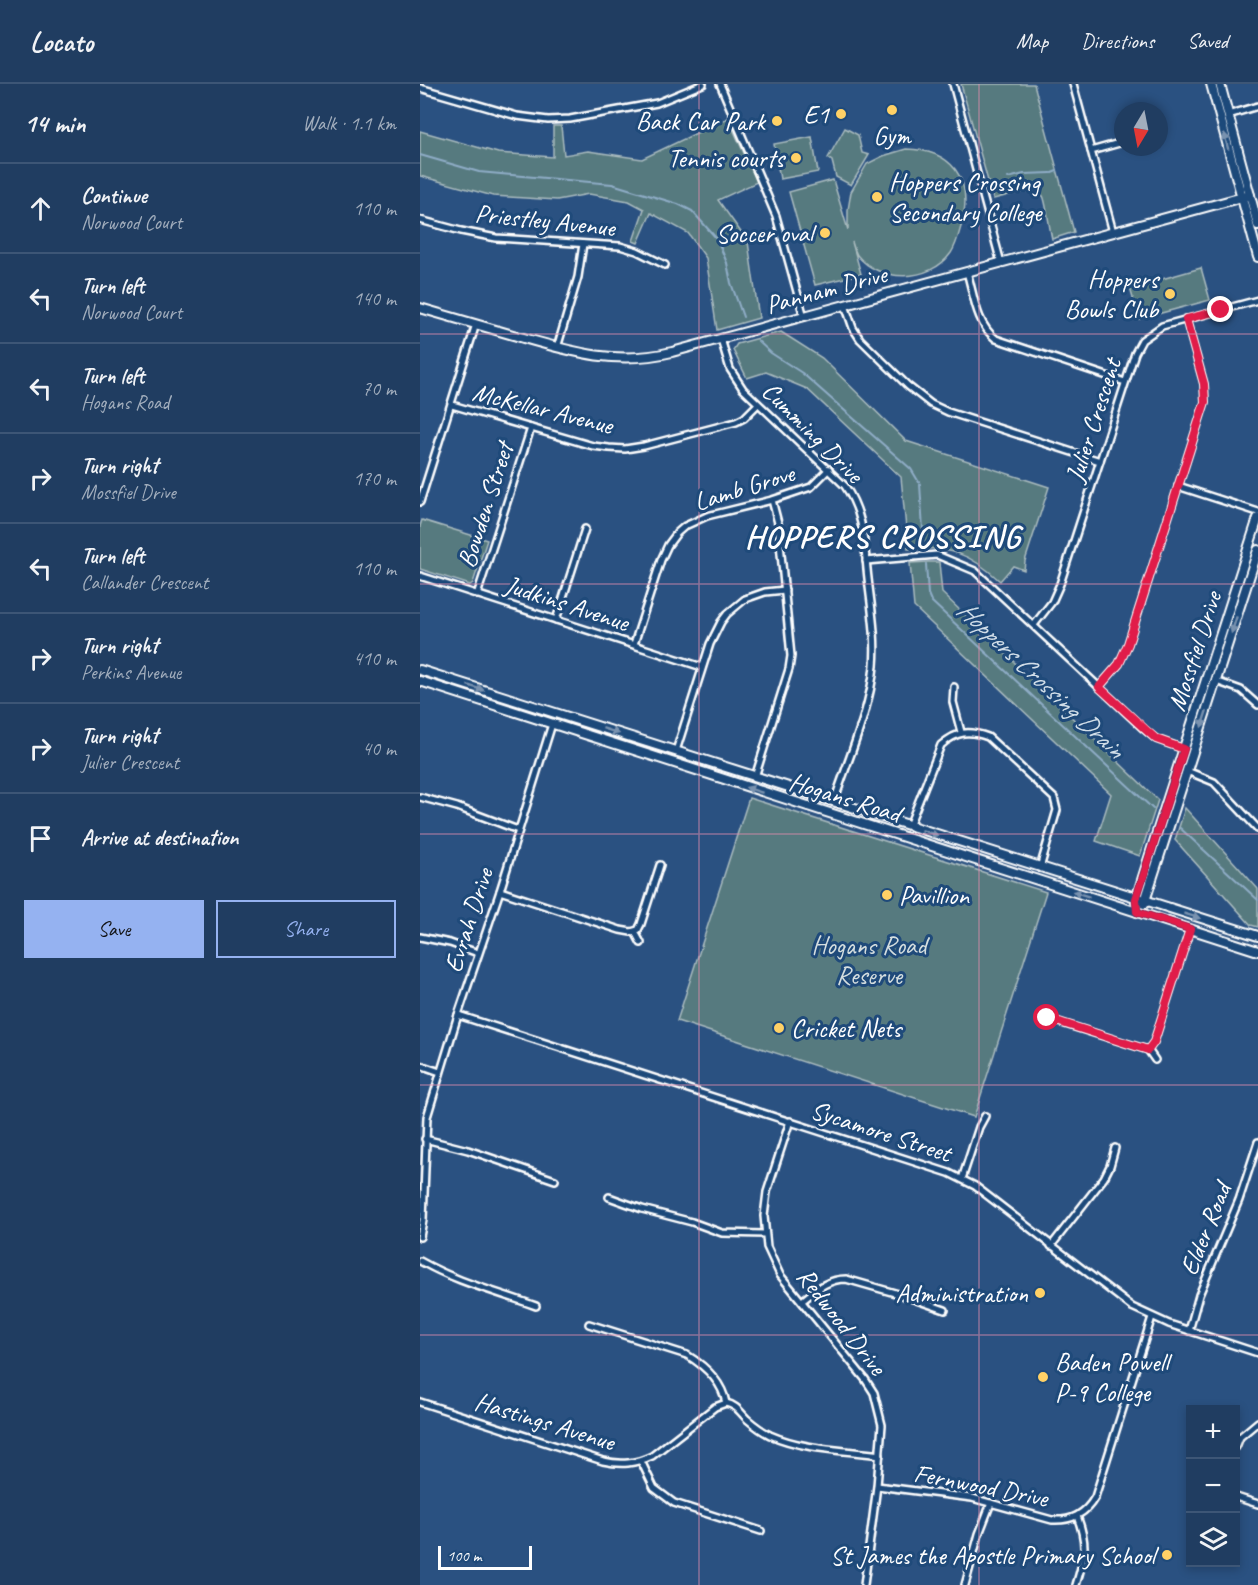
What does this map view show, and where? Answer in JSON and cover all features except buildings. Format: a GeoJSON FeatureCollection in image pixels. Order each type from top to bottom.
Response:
{"type":"FeatureCollection","features":[{"type":"Feature","properties":{"kind":"street"},"geometry":{"type":"LineString","coordinates":[[420,88],[517,116],[548,120],[570,119],[657,103],[703,84]]}},
{"type":"Feature","properties":{"kind":"street"},"geometry":{"type":"LineString","coordinates":[[720,84],[776,216],[804,317]]}},
{"type":"Feature","properties":{"kind":"street"},"geometry":{"type":"LineString","coordinates":[[953,84],[1001,262]]}},
{"type":"Feature","properties":{"kind":"street"},"geometry":{"type":"LineString","coordinates":[[1073,84],[1113,232]]}},
{"type":"Feature","properties":{"kind":"street"},"geometry":{"type":"LineString","coordinates":[[1211,84],[1224,116],[1245,196],[1256,225],[1258,257]]}},
{"type":"Feature","properties":{"kind":"street"},"geometry":{"type":"LineString","coordinates":[[1220,84],[1224,116]]}},
{"type":"Feature","properties":{"kind":"street"},"geometry":{"type":"LineString","coordinates":[[1224,116],[1258,106]]}},
{"type":"Feature","properties":{"kind":"street"},"geometry":{"type":"LineString","coordinates":[[1091,151],[1114,145]]}},
{"type":"Feature","properties":{"kind":"street","name":"Pannam Drive"},"geometry":{"type":"LineString","coordinates":[[420,308],[588,356],[615,359],[639,358],[672,352],[804,317],[1245,196]]}},
{"type":"Feature","properties":{"kind":"street","name":"Priestley Avenue"},"geometry":{"type":"LineString","coordinates":[[420,219],[479,236],[608,244],[631,248],[664,265]]}},
{"type":"Feature","properties":{"kind":"street"},"geometry":{"type":"LineString","coordinates":[[557,348],[578,277],[583,244]]}},
{"type":"Feature","properties":{"kind":"street"},"geometry":{"type":"LineString","coordinates":[[967,272],[982,323],[988,333],[996,339],[1125,382]]}},
{"type":"Feature","properties":{"kind":"street","name":"Julier Crescent"},"geometry":{"type":"LineString","coordinates":[[1034,625],[1050,605],[1060,584],[1125,382],[1142,340],[1162,326],[1258,300]]}},
{"type":"Feature","properties":{"kind":"street"},"geometry":{"type":"LineString","coordinates":[[845,305],[853,328],[860,339],[908,386],[931,404],[948,412],[1100,460]]}},
{"type":"Feature","properties":{"kind":"street"},"geometry":{"type":"LineString","coordinates":[[1099,687],[1119,664],[1128,644],[1205,397],[1204,384],[1186,319]]}},
{"type":"Feature","properties":{"kind":"street"},"geometry":{"type":"LineString","coordinates":[[420,502],[476,324]]}},
{"type":"Feature","properties":{"kind":"street","name":"Cumming Drive"},"geometry":{"type":"LineString","coordinates":[[721,339],[730,369],[743,389],[846,486],[859,511],[874,648],[872,677],[867,700],[834,802]]}},
{"type":"Feature","properties":{"kind":"street","name":"McKellar Avenue"},"geometry":{"type":"LineString","coordinates":[[452,405],[593,446],[625,449],[660,443],[736,422],[744,418],[758,404]]}},
{"type":"Feature","properties":{"kind":"street","name":"Bowden Street"},"geometry":{"type":"LineString","coordinates":[[477,595],[531,428]]}},
{"type":"Feature","properties":{"kind":"street","name":"Lamb Grove"},"geometry":{"type":"LineString","coordinates":[[634,644],[661,560],[677,533],[706,516],[772,500],[811,487],[829,469]]}},
{"type":"Feature","properties":{"kind":"street"},"geometry":{"type":"LineString","coordinates":[[1178,486],[1258,512]]}},
{"type":"Feature","properties":{"kind":"street"},"geometry":{"type":"LineString","coordinates":[[755,777],[789,669],[790,656],[778,523],[772,500]]}},
{"type":"Feature","properties":{"kind":"street","name":"Mossfiel Drive"},"geometry":{"type":"LineString","coordinates":[[1137,912],[1136,899],[1256,532],[1258,518]]}},
{"type":"Feature","properties":{"kind":"street"},"geometry":{"type":"LineString","coordinates":[[556,620],[585,529]]}},
{"type":"Feature","properties":{"kind":"street","name":"Mossfiel Drive"},"geometry":{"type":"LineString","coordinates":[[1137,912],[1145,902],[1258,550]]}},
{"type":"Feature","properties":{"kind":"street"},"geometry":{"type":"LineString","coordinates":[[866,561],[937,555],[975,571],[1156,739],[1193,752]]}},
{"type":"Feature","properties":{"kind":"street","name":"Judkins Avenue"},"geometry":{"type":"LineString","coordinates":[[420,576],[702,667]]}},
{"type":"Feature","properties":{"kind":"street"},"geometry":{"type":"LineString","coordinates":[[676,751],[714,632],[727,614],[745,599],[755,594],[785,590]]}},
{"type":"Feature","properties":{"kind":"street","name":"Hogans Road"},"geometry":{"type":"LineString","coordinates":[[420,670],[1258,936]]}},
{"type":"Feature","properties":{"kind":"street"},"geometry":{"type":"LineString","coordinates":[[1207,678],[1240,690],[1258,705]]}},
{"type":"Feature","properties":{"kind":"street","name":"Hogans Road"},"geometry":{"type":"LineString","coordinates":[[420,681],[774,797],[1258,951]]}},
{"type":"Feature","properties":{"kind":"street"},"geometry":{"type":"LineString","coordinates":[[954,687],[953,702],[961,732]]}},
{"type":"Feature","properties":{"kind":"street"},"geometry":{"type":"LineString","coordinates":[[552,724],[555,713]]}},
{"type":"Feature","properties":{"kind":"street","name":"Evrah Drive"},"geometry":{"type":"LineString","coordinates":[[420,1237],[423,1220],[422,1187],[427,1117],[552,724]]}},
{"type":"Feature","properties":{"kind":"street"},"geometry":{"type":"LineString","coordinates":[[909,826],[941,745],[950,737],[961,732],[975,732],[988,737],[1054,798],[1057,810],[1040,868]]}},
{"type":"Feature","properties":{"kind":"street"},"geometry":{"type":"LineString","coordinates":[[1178,768],[1214,782],[1258,829]]}},
{"type":"Feature","properties":{"kind":"street"},"geometry":{"type":"LineString","coordinates":[[774,783],[774,797]]}},
{"type":"Feature","properties":{"kind":"street"},"geometry":{"type":"LineString","coordinates":[[420,797],[457,807],[518,830]]}},
{"type":"Feature","properties":{"kind":"street"},"geometry":{"type":"LineString","coordinates":[[830,813],[834,802]]}},
{"type":"Feature","properties":{"kind":"street"},"geometry":{"type":"LineString","coordinates":[[635,932],[641,924],[660,865]]}},
{"type":"Feature","properties":{"kind":"street"},"geometry":{"type":"LineString","coordinates":[[500,891],[620,930],[635,932]]}},
{"type":"Feature","properties":{"kind":"street"},"geometry":{"type":"LineString","coordinates":[[1148,1050],[1154,1042],[1190,929]]}},
{"type":"Feature","properties":{"kind":"street"},"geometry":{"type":"LineString","coordinates":[[635,932],[640,943]]}},
{"type":"Feature","properties":{"kind":"street"},"geometry":{"type":"LineString","coordinates":[[420,937],[450,943],[478,953]]}},
{"type":"Feature","properties":{"kind":"street","name":"Sycamore Street"},"geometry":{"type":"LineString","coordinates":[[458,1015],[939,1169],[962,1179],[989,1197],[1114,1294],[1152,1317],[1258,1353]]}},
{"type":"Feature","properties":{"kind":"street"},"geometry":{"type":"LineString","coordinates":[[1047,1018],[1148,1050],[1155,1060]]}},
{"type":"Feature","properties":{"kind":"street"},"geometry":{"type":"LineString","coordinates":[[420,1065],[440,1072]]}},
{"type":"Feature","properties":{"kind":"street"},"geometry":{"type":"LineString","coordinates":[[962,1179],[979,1127],[985,1116]]}},
{"type":"Feature","properties":{"kind":"street","name":"Redwood Drive"},"geometry":{"type":"LineString","coordinates":[[790,1121],[767,1192],[764,1216],[765,1234],[772,1260],[780,1275],[865,1379],[874,1393],[882,1425],[877,1486],[864,1585]]}},
{"type":"Feature","properties":{"kind":"street"},"geometry":{"type":"LineString","coordinates":[[425,1138],[468,1150],[555,1180]]}},
{"type":"Feature","properties":{"kind":"street","name":"Elder Road"},"geometry":{"type":"LineString","coordinates":[[1189,1331],[1199,1295],[1239,1200],[1258,1142]]}},
{"type":"Feature","properties":{"kind":"street"},"geometry":{"type":"LineString","coordinates":[[1051,1246],[1104,1178],[1115,1148]]}},
{"type":"Feature","properties":{"kind":"street"},"geometry":{"type":"LineString","coordinates":[[609,1197],[722,1233],[765,1234]]}},
{"type":"Feature","properties":{"kind":"street"},"geometry":{"type":"LineString","coordinates":[[420,1261],[465,1284],[536,1306]]}},
{"type":"Feature","properties":{"kind":"street"},"geometry":{"type":"LineString","coordinates":[[802,1301],[828,1282],[846,1279],[945,1310]]}},
{"type":"Feature","properties":{"kind":"street","name":"Fernwood Drive"},"geometry":{"type":"LineString","coordinates":[[877,1486],[991,1503],[1052,1520],[1063,1521],[1077,1516],[1091,1505],[1095,1497],[1152,1317]]}},
{"type":"Feature","properties":{"kind":"street"},"geometry":{"type":"LineString","coordinates":[[589,1324],[687,1355],[699,1362],[720,1384],[726,1403],[734,1406],[766,1433],[779,1439],[806,1446],[880,1455]]}},
{"type":"Feature","properties":{"kind":"street","name":"Hastings Avenue"},"geometry":{"type":"LineString","coordinates":[[420,1402],[618,1464],[641,1461],[663,1448],[715,1407],[726,1403]]}},
{"type":"Feature","properties":{"kind":"street"},"geometry":{"type":"LineString","coordinates":[[1240,1437],[1258,1422]]}},
{"type":"Feature","properties":{"kind":"street"},"geometry":{"type":"LineString","coordinates":[[641,1461],[654,1488],[674,1503],[760,1531]]}},
{"type":"Feature","properties":{"kind":"street"},"geometry":{"type":"LineString","coordinates":[[1240,1498],[1258,1504]]}},
{"type":"Feature","properties":{"kind":"street"},"geometry":{"type":"LineString","coordinates":[[965,1585],[979,1534],[991,1503]]}},
{"type":"Feature","properties":{"kind":"street"},"geometry":{"type":"LineString","coordinates":[[1076,1585],[1086,1544],[1077,1516]]}},
{"type":"Feature","properties":{"kind":"green space"},"geometry":{"type":"Polygon","coordinates":[[[961,84],[1034,84],[1074,232],[1052,239],[1044,199],[1039,193],[1027,192],[993,199],[961,84]]]}},
{"type":"Feature","properties":{"kind":"green space"},"geometry":{"type":"Polygon","coordinates":[[[728,118],[757,182],[718,200],[748,242],[759,318],[717,330],[706,258],[688,233],[651,213],[638,243],[633,241],[644,209],[629,201],[589,194],[557,200],[493,196],[420,176],[420,131],[498,153],[553,157],[553,126],[561,126],[564,155],[588,151],[642,159],[728,118]]]}},
{"type":"Feature","properties":{"kind":"green space"},"geometry":{"type":"Polygon","coordinates":[[[845,128],[858,135],[862,153],[869,155],[851,185],[836,177],[832,161],[828,158],[845,128]]]}},
{"type":"Feature","properties":{"kind":"green space","name":"Tennis courts"},"geometry":{"type":"Polygon","coordinates":[[[812,137],[818,172],[780,179],[774,144],[812,137]]]}},
{"type":"Feature","properties":{"kind":"green space"},"geometry":{"type":"Polygon","coordinates":[[[906,149],[936,155],[947,161],[955,170],[961,180],[965,207],[955,246],[942,263],[918,274],[891,275],[866,264],[857,255],[853,244],[861,274],[815,285],[789,192],[833,180],[848,230],[851,192],[867,164],[906,149]]]}},
{"type":"Feature","properties":{"kind":"green space","name":"Hoppers Bowls Club"},"geometry":{"type":"Polygon","coordinates":[[[1201,268],[1210,300],[1139,319],[1130,288],[1201,268]]]}},
{"type":"Feature","properties":{"kind":"green space"},"geometry":{"type":"Polygon","coordinates":[[[781,332],[822,358],[906,441],[1049,487],[1024,570],[1013,566],[1000,581],[979,564],[958,553],[935,549],[908,549],[901,477],[807,389],[766,372],[747,378],[733,350],[737,344],[781,332]]]}},
{"type":"Feature","properties":{"kind":"green space"},"geometry":{"type":"Polygon","coordinates":[[[422,520],[487,540],[473,583],[470,585],[420,569],[422,520]]]}},
{"type":"Feature","properties":{"kind":"green space"},"geometry":{"type":"Polygon","coordinates":[[[939,562],[942,593],[1158,800],[1140,856],[1096,841],[1111,794],[914,607],[910,563],[939,562]]]}},
{"type":"Feature","properties":{"kind":"green space","name":"Hogans Road Reserve"},"geometry":{"type":"Polygon","coordinates":[[[749,798],[1046,892],[974,1117],[677,1021],[749,798]]]}},
{"type":"Feature","properties":{"kind":"green space"},"geometry":{"type":"Polygon","coordinates":[[[1185,808],[1258,889],[1258,927],[1251,925],[1175,840],[1185,808]]]}},
{"type":"Feature","properties":{"kind":"waterway","name":"Hoppers Crossing Drain"},"geometry":{"type":"LineString","coordinates":[[420,155],[479,172],[612,184],[678,204],[692,211],[717,239],[727,263],[731,283],[743,317]]}},
{"type":"Feature","properties":{"kind":"waterway"},"geometry":{"type":"LineString","coordinates":[[1052,173],[1057,171]]}},
{"type":"Feature","properties":{"kind":"waterway"},"geometry":{"type":"LineString","coordinates":[[1008,178],[1024,174],[1051,173]]}},
{"type":"Feature","properties":{"kind":"waterway","name":"Hoppers Crossing Drain"},"geometry":{"type":"LineString","coordinates":[[758,341],[771,353],[802,373],[911,469],[920,484],[924,545]]}},
{"type":"Feature","properties":{"kind":"waterway","name":"Hoppers Crossing Drain"},"geometry":{"type":"LineString","coordinates":[[926,564],[928,594],[931,601],[1153,809]]}},
{"type":"Feature","properties":{"kind":"waterway","name":"Hoppers Crossing Drain"},"geometry":{"type":"LineString","coordinates":[[1180,828],[1258,900]]}},
{"type":"Feature","properties":{"kind":"place","name":"Gym"},"geometry":{"type":"Point","coordinates":[892,110]}},
{"type":"Feature","properties":{"kind":"place","name":"E1"},"geometry":{"type":"Point","coordinates":[841,114]}},
{"type":"Feature","properties":{"kind":"place","name":"Back Car Park"},"geometry":{"type":"Point","coordinates":[777,121]}},
{"type":"Feature","properties":{"kind":"place","name":"Tennis courts"},"geometry":{"type":"Point","coordinates":[796,158]}},
{"type":"Feature","properties":{"kind":"place","name":"Hoppers Crossing Secondary College"},"geometry":{"type":"Point","coordinates":[877,197]}},
{"type":"Feature","properties":{"kind":"place","name":"Soccer oval"},"geometry":{"type":"Point","coordinates":[825,233]}},
{"type":"Feature","properties":{"kind":"place","name":"Hoppers Bowls Club"},"geometry":{"type":"Point","coordinates":[1170,294]}},
{"type":"Feature","properties":{"kind":"place","name":"Pavillion"},"geometry":{"type":"Point","coordinates":[887,895]}},
{"type":"Feature","properties":{"kind":"place","name":"Cricket Nets"},"geometry":{"type":"Point","coordinates":[779,1028]}},
{"type":"Feature","properties":{"kind":"place","name":"Administration"},"geometry":{"type":"Point","coordinates":[1040,1293]}},
{"type":"Feature","properties":{"kind":"place","name":"Baden Powell P-9 College"},"geometry":{"type":"Point","coordinates":[1043,1377]}},
{"type":"Feature","properties":{"kind":"place","name":"St James the Apostle Primary School"},"geometry":{"type":"Point","coordinates":[1167,1555]}},
{"type":"Feature","properties":{"kind":"district","name":"HOPPERS CROSSING"},"geometry":{"type":"Point","coordinates":[883,536]}},
{"type":"Feature","properties":{"kind":"route"},"geometry":{"type":"LineString","coordinates":[[1047,1018],[1148,1050],[1154,1042],[1190,929],[1137,912],[1136,899],[1184,749],[1156,739],[1099,687],[1112,675],[1128,644],[1205,402],[1204,384],[1186,319],[1221,310]]}}]}
